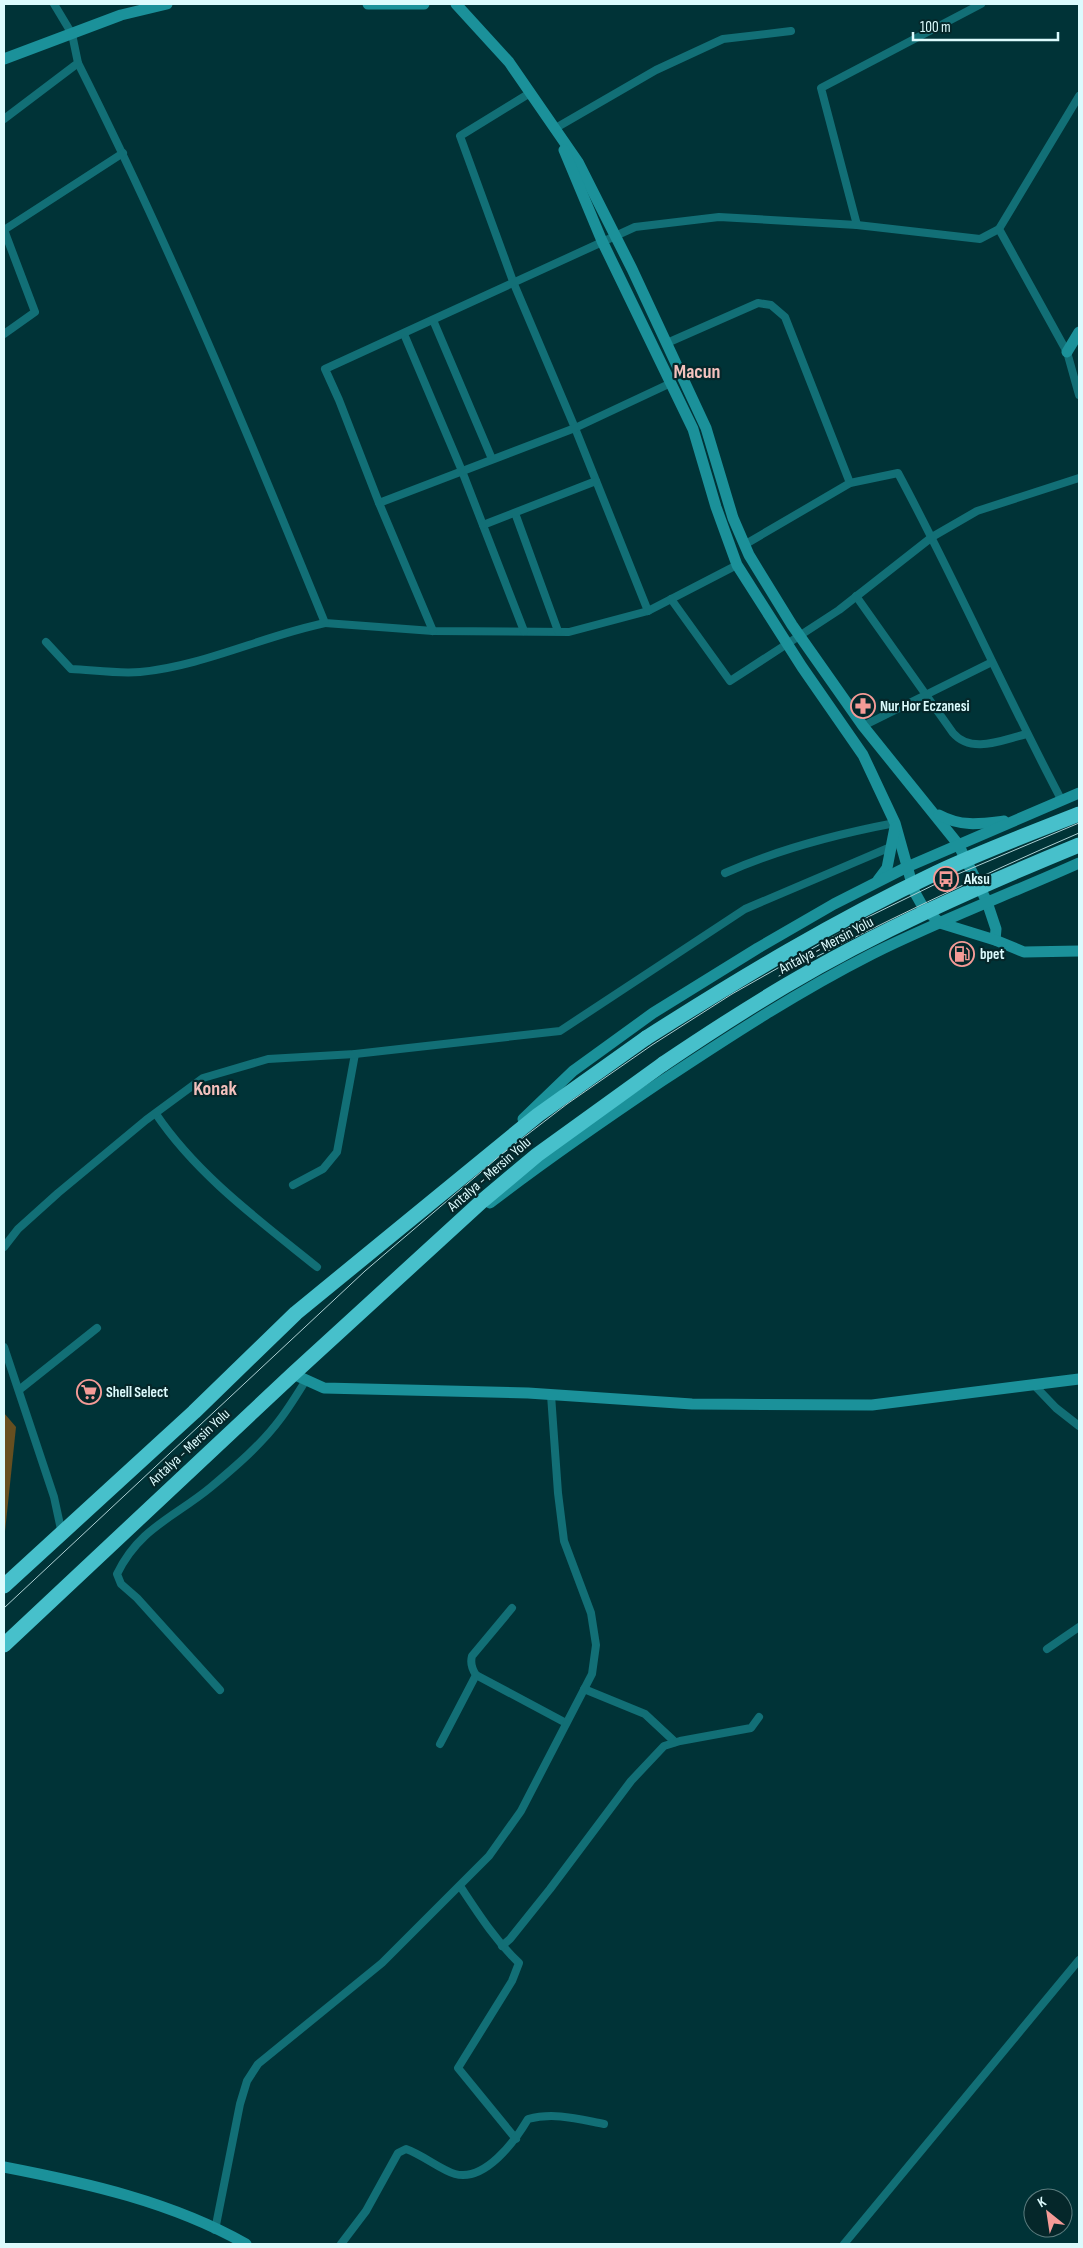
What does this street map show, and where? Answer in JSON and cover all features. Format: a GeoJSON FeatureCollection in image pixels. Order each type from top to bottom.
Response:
{"type":"FeatureCollection","features":[{"type":"Feature","properties":{"kind":"highway","name":"Antalya - Mersin Yolu"},"geometry":{"type":"LineString","coordinates":[[4,1586],[194,1412],[296,1313],[538,1115],[646,1038],[768,962],[901,890],[977,854],[1079,814]]}},
{"type":"Feature","properties":{"kind":"highway","name":"Antalya - Mersin Yolu"},"geometry":{"type":"LineString","coordinates":[[4,1645],[300,1377],[420,1258],[537,1154],[663,1064],[786,986],[844,954],[1004,876],[1079,845]]}},
{"type":"Feature","properties":{"kind":"street"},"geometry":{"type":"LineString","coordinates":[[54,4],[72,34],[78,63],[123,153],[191,300],[234,399],[325,623]]}},
{"type":"Feature","properties":{"kind":"street"},"geometry":{"type":"LineString","coordinates":[[4,59],[121,15],[167,4]]}},
{"type":"Feature","properties":{"kind":"street"},"geometry":{"type":"LineString","coordinates":[[368,4],[424,4]]}},
{"type":"Feature","properties":{"kind":"street"},"geometry":{"type":"LineString","coordinates":[[456,4],[510,62],[555,131],[578,162],[667,343],[706,428],[733,518],[744,545],[799,635],[862,726],[934,812],[958,844],[987,902],[996,929],[995,940]]}},
{"type":"Feature","properties":{"kind":"street"},"geometry":{"type":"LineString","coordinates":[[857,225],[820,88],[981,4]]}},
{"type":"Feature","properties":{"kind":"street"},"geometry":{"type":"LineString","coordinates":[[555,131],[656,70],[723,38],[791,31]]}},
{"type":"Feature","properties":{"kind":"street"},"geometry":{"type":"LineString","coordinates":[[4,118],[78,63]]}},
{"type":"Feature","properties":{"kind":"street"},"geometry":{"type":"LineString","coordinates":[[530,93],[460,136],[514,284],[575,428],[648,611]]}},
{"type":"Feature","properties":{"kind":"street"},"geometry":{"type":"LineString","coordinates":[[433,631],[379,503],[339,400],[324,370],[635,227],[719,217],[857,225],[980,239],[999,229],[1079,96]]}},
{"type":"Feature","properties":{"kind":"street"},"geometry":{"type":"LineString","coordinates":[[555,131],[602,241],[693,429],[716,507],[737,565],[863,755],[895,823],[914,891],[923,907],[940,922],[995,940],[1024,952],[1077,952]]}},
{"type":"Feature","properties":{"kind":"street"},"geometry":{"type":"LineString","coordinates":[[4,334],[35,312],[4,230],[123,153]]}},
{"type":"Feature","properties":{"kind":"street"},"geometry":{"type":"LineString","coordinates":[[999,229],[1067,352],[1079,394]]}},
{"type":"Feature","properties":{"kind":"street"},"geometry":{"type":"LineString","coordinates":[[667,343],[758,303],[777,308],[785,317],[850,483]]}},
{"type":"Feature","properties":{"kind":"street"},"geometry":{"type":"LineString","coordinates":[[433,320],[492,459]]}},
{"type":"Feature","properties":{"kind":"street"},"geometry":{"type":"LineString","coordinates":[[1067,352],[1079,332]]}},
{"type":"Feature","properties":{"kind":"street"},"geometry":{"type":"LineString","coordinates":[[404,334],[462,471],[524,631]]}},
{"type":"Feature","properties":{"kind":"street"},"geometry":{"type":"LineString","coordinates":[[1067,352],[1079,345]]}},
{"type":"Feature","properties":{"kind":"street"},"geometry":{"type":"LineString","coordinates":[[379,503],[575,428],[671,383]]}},
{"type":"Feature","properties":{"kind":"street"},"geometry":{"type":"LineString","coordinates":[[744,545],[850,483],[898,474],[932,537],[962,602],[1062,801]]}},
{"type":"Feature","properties":{"kind":"street"},"geometry":{"type":"LineString","coordinates":[[671,599],[730,681],[856,596],[932,537],[977,511],[1079,478]]}},
{"type":"Feature","properties":{"kind":"street"},"geometry":{"type":"LineString","coordinates":[[483,525],[596,482]]}},
{"type":"Feature","properties":{"kind":"street"},"geometry":{"type":"LineString","coordinates":[[515,513],[558,632]]}},
{"type":"Feature","properties":{"kind":"street"},"geometry":{"type":"LineString","coordinates":[[46,642],[71,669],[138,672],[186,663],[325,623],[433,631],[569,632],[648,611],[737,565]]}},
{"type":"Feature","properties":{"kind":"street"},"geometry":{"type":"LineString","coordinates":[[856,596],[953,733],[964,743],[981,745],[1027,734]]}},
{"type":"Feature","properties":{"kind":"street"},"geometry":{"type":"LineString","coordinates":[[862,726],[992,662]]}},
{"type":"Feature","properties":{"kind":"street"},"geometry":{"type":"LineString","coordinates":[[484,1158],[573,1070],[653,1013],[758,948],[834,904],[907,867],[1079,794]]}},
{"type":"Feature","properties":{"kind":"street"},"geometry":{"type":"LineString","coordinates":[[934,812],[952,822],[975,825],[1022,818]]}},
{"type":"Feature","properties":{"kind":"street"},"geometry":{"type":"LineString","coordinates":[[877,882],[887,868],[893,846],[895,823]]}},
{"type":"Feature","properties":{"kind":"street"},"geometry":{"type":"LineString","coordinates":[[725,873],[773,854],[846,833],[895,823]]}},
{"type":"Feature","properties":{"kind":"street"},"geometry":{"type":"LineString","coordinates":[[4,1247],[18,1230],[58,1193],[203,1078],[268,1059],[355,1054],[560,1031],[745,909],[893,846]]}},
{"type":"Feature","properties":{"kind":"street"},"geometry":{"type":"LineString","coordinates":[[420,1258],[528,1174],[712,1048],[798,995],[870,955],[940,922],[1079,863]]}},
{"type":"Feature","properties":{"kind":"street"},"geometry":{"type":"LineString","coordinates":[[293,1185],[323,1169],[337,1152],[355,1054]]}},
{"type":"Feature","properties":{"kind":"street"},"geometry":{"type":"LineString","coordinates":[[156,1114],[173,1137],[222,1188],[317,1267]]}},
{"type":"Feature","properties":{"kind":"street"},"geometry":{"type":"LineString","coordinates":[[19,1390],[97,1328]]}},
{"type":"Feature","properties":{"kind":"street"},"geometry":{"type":"LineString","coordinates":[[4,1347],[54,1497],[62,1534]]}},
{"type":"Feature","properties":{"kind":"street"},"geometry":{"type":"LineString","coordinates":[[220,1690],[121,1584],[117,1574],[125,1557],[146,1533],[185,1508],[259,1444],[281,1419],[300,1377],[324,1388],[551,1395],[692,1404],[872,1405],[1079,1379]]}},
{"type":"Feature","properties":{"kind":"street"},"geometry":{"type":"LineString","coordinates":[[1034,1385],[1056,1408],[1079,1426]]}},
{"type":"Feature","properties":{"kind":"street"},"geometry":{"type":"LineString","coordinates":[[215,2230],[240,2104],[247,2081],[258,2064],[382,1963],[489,1856],[520,1811],[592,1674],[596,1645],[589,1605],[564,1541],[558,1493],[551,1395]]}},
{"type":"Feature","properties":{"kind":"street"},"geometry":{"type":"LineString","coordinates":[[512,1608],[472,1656],[471,1664],[476,1675],[566,1723]]}},
{"type":"Feature","properties":{"kind":"street"},"geometry":{"type":"LineString","coordinates":[[1047,1650],[1079,1627]]}},
{"type":"Feature","properties":{"kind":"street"},"geometry":{"type":"LineString","coordinates":[[440,1744],[476,1675]]}},
{"type":"Feature","properties":{"kind":"street"},"geometry":{"type":"LineString","coordinates":[[584,1689],[645,1714],[675,1742]]}},
{"type":"Feature","properties":{"kind":"street"},"geometry":{"type":"LineString","coordinates":[[502,1946],[510,1939],[550,1889],[646,1763],[664,1746],[675,1742],[752,1728],[759,1717]]}},
{"type":"Feature","properties":{"kind":"street"},"geometry":{"type":"LineString","coordinates":[[460,1886],[502,1946],[519,1963],[512,1981],[458,2068],[516,2139]]}},
{"type":"Feature","properties":{"kind":"street"},"geometry":{"type":"LineString","coordinates":[[844,2244],[1079,1962]]}},
{"type":"Feature","properties":{"kind":"street"},"geometry":{"type":"LineString","coordinates":[[341,2244],[366,2211],[398,2153],[406,2149],[422,2155],[454,2174],[470,2175],[488,2166],[516,2139],[528,2119],[542,2115],[562,2115],[604,2124]]}},
{"type":"Feature","properties":{"kind":"street"},"geometry":{"type":"LineString","coordinates":[[4,2166],[122,2193],[177,2212],[246,2244]]}},
{"type":"Feature","properties":{"kind":"shaded area"},"geometry":{"type":"Polygon","coordinates":[[[4,1413],[16,1427],[4,1541],[4,1413]]]}},
{"type":"Feature","properties":{"kind":"tram line"},"geometry":{"type":"LineString","coordinates":[[4,1608],[365,1271],[502,1154],[567,1104],[652,1045],[732,994],[868,917],[946,879],[1079,823]]}},
{"type":"Feature","properties":{"kind":"tram line"},"geometry":{"type":"LineString","coordinates":[[779,976],[928,902],[1079,833]]}},
{"type":"Feature","properties":{"kind":"place","name":"Nur Hor Eczanesi"},"geometry":{"type":"Point","coordinates":[863,706]}},
{"type":"Feature","properties":{"kind":"place","name":"Aksu"},"geometry":{"type":"Point","coordinates":[946,879]}},
{"type":"Feature","properties":{"kind":"place","name":"bpet"},"geometry":{"type":"Point","coordinates":[962,954]}},
{"type":"Feature","properties":{"kind":"place","name":"Shell Select"},"geometry":{"type":"Point","coordinates":[89,1392]}},
{"type":"Feature","properties":{"kind":"district","name":"Macun"},"geometry":{"type":"Point","coordinates":[697,371]}},
{"type":"Feature","properties":{"kind":"district","name":"Konak"},"geometry":{"type":"Point","coordinates":[215,1088]}}]}
